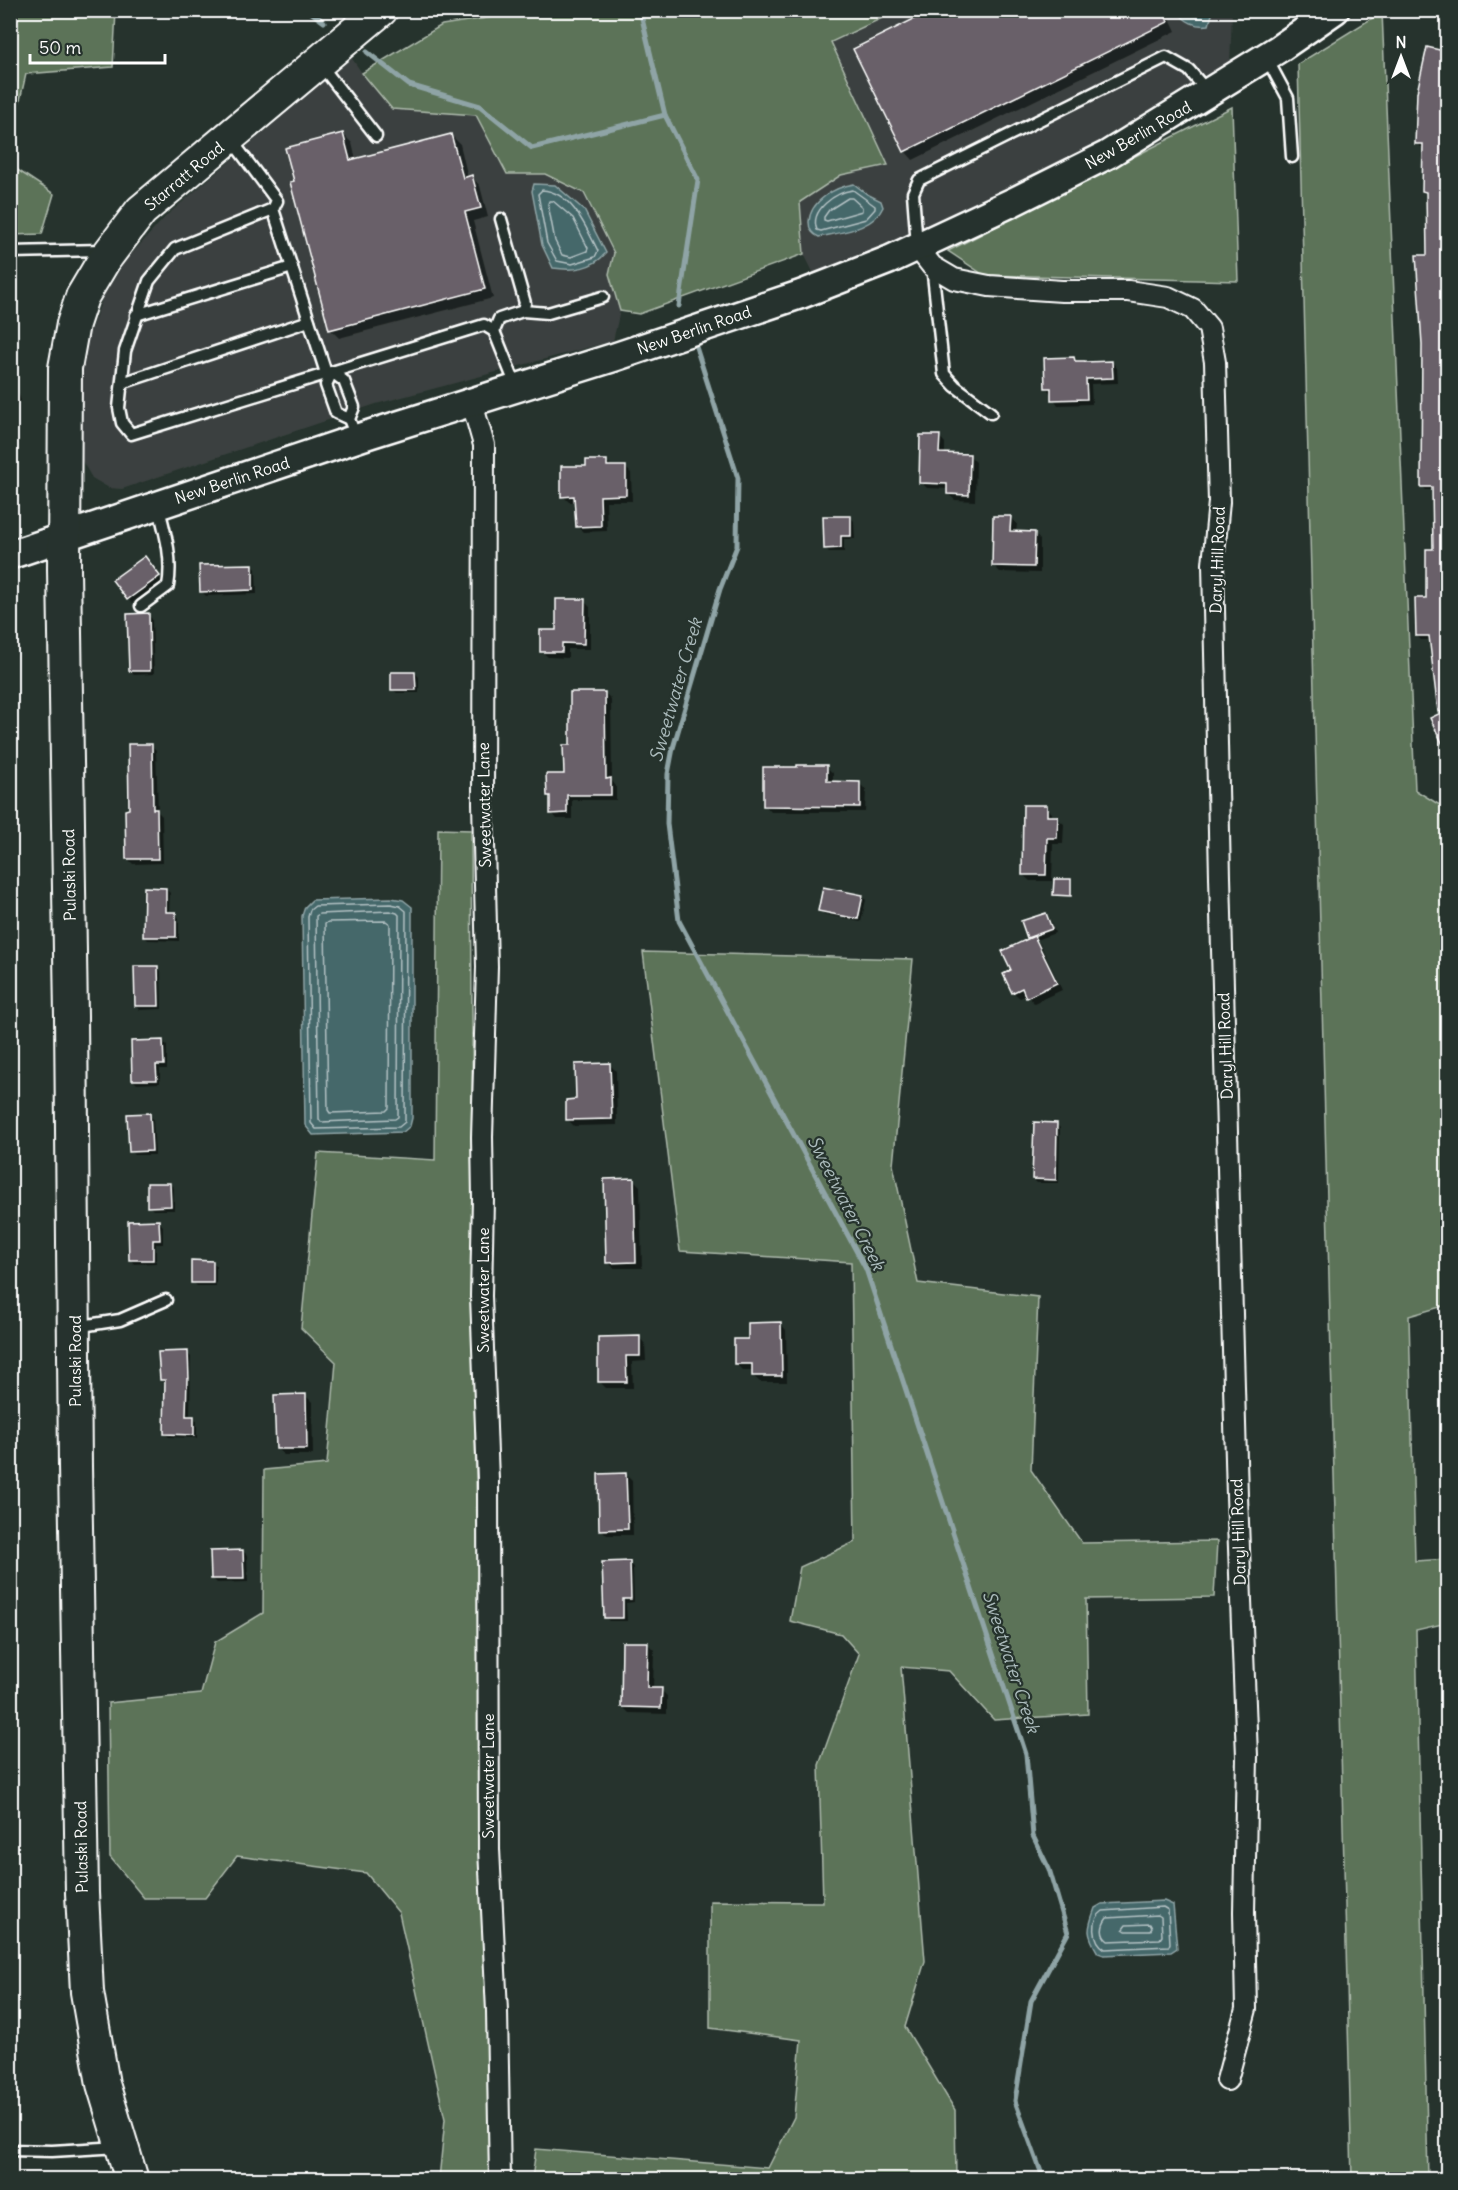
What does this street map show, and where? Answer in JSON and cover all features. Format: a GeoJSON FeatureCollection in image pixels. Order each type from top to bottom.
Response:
{"type":"FeatureCollection","features":[{"type":"Feature","properties":{"kind":"main road","name":"Starratt Road"},"geometry":{"type":"LineString","coordinates":[[63,536],[65,368],[73,324],[82,297],[112,250],[141,211],[320,64],[381,10]]}},
{"type":"Feature","properties":{"kind":"main road","name":"Pulaski Road"},"geometry":{"type":"LineString","coordinates":[[63,536],[82,1881],[86,1982],[104,2084],[132,2180]]}},
{"type":"Feature","properties":{"kind":"street","name":"New Berlin Road"},"geometry":{"type":"LineString","coordinates":[[10,555],[158,504],[353,429],[472,403],[802,294],[925,256],[1107,155],[1266,57],[1335,10]]}},
{"type":"Feature","properties":{"kind":"street","name":"Daryl Hill Road"},"geometry":{"type":"LineString","coordinates":[[925,256],[954,279],[988,286],[1062,291],[1128,291],[1168,297],[1193,309],[1209,328],[1215,362],[1219,502],[1214,564],[1220,877],[1237,1496],[1247,1756],[1246,2009],[1227,2080]]}},
{"type":"Feature","properties":{"kind":"street","name":"Sweetwater Lane"},"geometry":{"type":"LineString","coordinates":[[472,403],[484,445],[483,803],[487,967],[482,1137],[481,1296],[488,1480],[489,1849],[497,2011],[500,2180]]}},
{"type":"Feature","properties":{"kind":"lane"},"geometry":{"type":"LineString","coordinates":[[991,413],[955,386],[944,374],[913,193],[919,180],[1166,57],[1189,70],[1209,93]]}},
{"type":"Feature","properties":{"kind":"lane"},"geometry":{"type":"LineString","coordinates":[[1266,57],[1288,98],[1292,157]]}},
{"type":"Feature","properties":{"kind":"lane"},"geometry":{"type":"LineString","coordinates":[[320,64],[376,136]]}},
{"type":"Feature","properties":{"kind":"lane"},"geometry":{"type":"LineString","coordinates":[[230,138],[277,201],[273,209],[175,249],[149,281],[125,351],[119,408],[122,423],[131,434],[484,325],[494,331],[517,388]]}},
{"type":"Feature","properties":{"kind":"lane"},"geometry":{"type":"LineString","coordinates":[[273,209],[309,321],[329,372],[326,386],[336,413],[353,429]]}},
{"type":"Feature","properties":{"kind":"lane"},"geometry":{"type":"LineString","coordinates":[[501,219],[525,303],[523,311]]}},
{"type":"Feature","properties":{"kind":"lane"},"geometry":{"type":"LineString","coordinates":[[10,252],[112,250]]}},
{"type":"Feature","properties":{"kind":"lane"},"geometry":{"type":"LineString","coordinates":[[136,315],[292,267]]}},
{"type":"Feature","properties":{"kind":"lane"},"geometry":{"type":"LineString","coordinates":[[494,331],[499,319],[523,311],[548,313],[603,297]]}},
{"type":"Feature","properties":{"kind":"lane"},"geometry":{"type":"LineString","coordinates":[[122,383],[309,321]]}},
{"type":"Feature","properties":{"kind":"lane"},"geometry":{"type":"LineString","coordinates":[[329,372],[344,381],[354,407],[353,429]]}},
{"type":"Feature","properties":{"kind":"lane"},"geometry":{"type":"LineString","coordinates":[[141,606],[168,586],[171,570],[168,545],[158,504]]}},
{"type":"Feature","properties":{"kind":"lane"},"geometry":{"type":"LineString","coordinates":[[75,1327],[120,1320],[166,1300]]}},
{"type":"Feature","properties":{"kind":"lane"},"geometry":{"type":"LineString","coordinates":[[10,2150],[52,2151],[121,2147]]}},
{"type":"Feature","properties":{"kind":"shaded area"},"geometry":{"type":"Polygon","coordinates":[[[897,11],[1232,11],[1230,67],[1097,148],[1010,193],[815,276],[804,254],[800,202],[841,175],[888,165],[831,42],[897,11]]]}},
{"type":"Feature","properties":{"kind":"shaded area"},"geometry":{"type":"Polygon","coordinates":[[[351,57],[392,108],[476,115],[508,173],[545,174],[584,193],[614,254],[609,274],[620,311],[613,341],[376,404],[122,489],[109,488],[92,478],[81,459],[79,385],[88,337],[103,297],[125,261],[167,215],[351,57]]]}},
{"type":"Feature","properties":{"kind":"green space"},"geometry":{"type":"Polygon","coordinates":[[[11,10],[116,11],[113,67],[26,74],[11,139],[11,10]]]}},
{"type":"Feature","properties":{"kind":"green space"},"geometry":{"type":"Polygon","coordinates":[[[531,11],[897,11],[831,42],[888,165],[841,175],[800,202],[804,254],[639,314],[620,311],[609,274],[614,253],[584,193],[545,174],[507,174],[476,115],[392,109],[362,73],[442,25],[531,11]]]}},
{"type":"Feature","properties":{"kind":"green space"},"geometry":{"type":"Polygon","coordinates":[[[1382,12],[1415,790],[1448,810],[1447,1305],[1409,1316],[1415,1561],[1448,1559],[1447,1623],[1416,1630],[1428,2180],[1352,2179],[1298,64],[1382,12]]]}},
{"type":"Feature","properties":{"kind":"green space"},"geometry":{"type":"Polygon","coordinates":[[[1232,107],[1238,281],[984,275],[948,251],[1232,107]]]}},
{"type":"Feature","properties":{"kind":"green space"},"geometry":{"type":"Polygon","coordinates":[[[10,165],[54,194],[42,234],[11,235],[10,165]]]}},
{"type":"Feature","properties":{"kind":"green space"},"geometry":{"type":"Polygon","coordinates":[[[438,829],[471,830],[474,1381],[490,2179],[439,2179],[445,2119],[399,1913],[366,1873],[237,1856],[205,1898],[144,1898],[110,1857],[108,1703],[201,1694],[215,1642],[263,1613],[264,1470],[327,1464],[336,1362],[301,1328],[318,1153],[435,1160],[438,829]]]}},
{"type":"Feature","properties":{"kind":"green space"},"geometry":{"type":"Polygon","coordinates":[[[643,952],[913,959],[893,1165],[918,1283],[1038,1297],[1031,1470],[1082,1543],[1217,1541],[1214,1597],[1086,1599],[1088,1714],[994,1720],[949,1671],[901,1667],[925,1961],[905,2027],[955,2110],[956,2179],[532,2179],[536,2149],[768,2168],[794,2117],[801,2040],[710,2028],[710,1901],[823,1902],[819,1765],[859,1654],[841,1634],[790,1621],[800,1567],[855,1542],[851,1262],[680,1251],[643,952]]]}},
{"type":"Feature","properties":{"kind":"water"},"geometry":{"type":"Polygon","coordinates":[[[1178,11],[1213,11],[1209,25],[1204,25],[1187,21],[1178,11]]]}},
{"type":"Feature","properties":{"kind":"water"},"geometry":{"type":"Polygon","coordinates":[[[534,184],[555,185],[584,210],[606,253],[601,258],[582,268],[553,268],[542,245],[532,191],[534,184]]]}},
{"type":"Feature","properties":{"kind":"water"},"geometry":{"type":"Polygon","coordinates":[[[854,184],[881,201],[883,207],[878,215],[872,221],[855,229],[819,237],[814,235],[809,222],[814,208],[825,196],[839,188],[854,184]]]}},
{"type":"Feature","properties":{"kind":"water"},"geometry":{"type":"Polygon","coordinates":[[[391,898],[403,900],[412,907],[412,1118],[410,1126],[403,1132],[313,1135],[305,1125],[302,916],[305,907],[312,900],[391,898]]]}},
{"type":"Feature","properties":{"kind":"water"},"geometry":{"type":"Polygon","coordinates":[[[1164,1901],[1173,1905],[1177,1948],[1171,1952],[1104,1955],[1098,1953],[1091,1941],[1089,1931],[1095,1908],[1102,1904],[1164,1901]]]}},
{"type":"Feature","properties":{"kind":"building"},"geometry":{"type":"Polygon","coordinates":[[[932,10],[1163,10],[1168,22],[904,152],[853,49],[932,10]]]}},
{"type":"Feature","properties":{"kind":"building"},"geometry":{"type":"Polygon","coordinates":[[[1427,47],[1448,52],[1448,755],[1430,718],[1445,711],[1438,712],[1429,636],[1416,636],[1415,598],[1426,598],[1426,549],[1433,549],[1432,487],[1421,487],[1422,344],[1416,255],[1427,255],[1426,192],[1422,191],[1423,144],[1415,144],[1417,92],[1427,47]]]}},
{"type":"Feature","properties":{"kind":"building"},"geometry":{"type":"Polygon","coordinates":[[[343,133],[350,160],[451,134],[463,178],[472,175],[481,208],[465,212],[485,289],[329,330],[290,182],[294,181],[285,148],[343,133]]]}},
{"type":"Feature","properties":{"kind":"building"},"geometry":{"type":"Polygon","coordinates":[[[1074,357],[1075,361],[1112,361],[1113,378],[1086,379],[1087,399],[1051,400],[1051,388],[1045,388],[1044,358],[1074,357]]]}},
{"type":"Feature","properties":{"kind":"building"},"geometry":{"type":"Polygon","coordinates":[[[920,435],[940,435],[939,453],[970,454],[969,495],[947,494],[947,484],[919,483],[920,435]]]}},
{"type":"Feature","properties":{"kind":"building"},"geometry":{"type":"Polygon","coordinates":[[[586,460],[607,460],[607,466],[626,466],[626,495],[600,496],[601,526],[576,527],[574,496],[561,497],[561,466],[586,466],[586,460]]]}},
{"type":"Feature","properties":{"kind":"building"},"geometry":{"type":"Polygon","coordinates":[[[823,516],[851,516],[851,536],[841,536],[841,548],[824,549],[823,516]]]}},
{"type":"Feature","properties":{"kind":"building"},"geometry":{"type":"Polygon","coordinates":[[[993,516],[1011,516],[1010,531],[1035,532],[1034,567],[992,566],[993,516]]]}},
{"type":"Feature","properties":{"kind":"building"},"geometry":{"type":"Polygon","coordinates":[[[145,556],[160,576],[127,600],[112,580],[145,556]]]}},
{"type":"Feature","properties":{"kind":"building"},"geometry":{"type":"Polygon","coordinates":[[[253,564],[253,590],[200,592],[199,565],[253,564]]]}},
{"type":"Feature","properties":{"kind":"building"},"geometry":{"type":"Polygon","coordinates":[[[556,599],[585,599],[584,644],[562,643],[562,652],[540,652],[540,630],[556,630],[556,599]]]}},
{"type":"Feature","properties":{"kind":"building"},"geometry":{"type":"Polygon","coordinates":[[[149,613],[150,671],[129,671],[127,614],[149,613]]]}},
{"type":"Feature","properties":{"kind":"building"},"geometry":{"type":"Polygon","coordinates":[[[391,672],[415,672],[416,690],[391,690],[391,672]]]}},
{"type":"Feature","properties":{"kind":"building"},"geometry":{"type":"Polygon","coordinates":[[[570,692],[605,692],[606,779],[611,778],[611,795],[567,795],[567,813],[550,814],[546,774],[564,774],[563,745],[570,745],[570,692]]]}},
{"type":"Feature","properties":{"kind":"building"},"geometry":{"type":"Polygon","coordinates":[[[128,744],[152,744],[153,809],[157,809],[158,859],[126,859],[125,810],[129,809],[128,744]]]}},
{"type":"Feature","properties":{"kind":"building"},"geometry":{"type":"Polygon","coordinates":[[[797,765],[827,765],[827,781],[860,782],[860,807],[763,806],[763,767],[797,767],[797,765]]]}},
{"type":"Feature","properties":{"kind":"building"},"geometry":{"type":"Polygon","coordinates":[[[1023,805],[1047,805],[1047,816],[1058,816],[1057,838],[1047,838],[1046,875],[1022,875],[1023,805]]]}},
{"type":"Feature","properties":{"kind":"building"},"geometry":{"type":"Polygon","coordinates":[[[1054,879],[1071,879],[1071,896],[1053,895],[1054,879]]]}},
{"type":"Feature","properties":{"kind":"building"},"geometry":{"type":"Polygon","coordinates":[[[144,887],[166,888],[166,912],[176,912],[176,937],[143,937],[144,887]]]}},
{"type":"Feature","properties":{"kind":"building"},"geometry":{"type":"Polygon","coordinates":[[[823,887],[863,895],[858,919],[818,911],[823,887]]]}},
{"type":"Feature","properties":{"kind":"building"},"geometry":{"type":"Polygon","coordinates":[[[1046,913],[1052,929],[1027,938],[1021,921],[1046,913]]]}},
{"type":"Feature","properties":{"kind":"building"},"geometry":{"type":"Polygon","coordinates":[[[1034,936],[1057,983],[1026,998],[1022,988],[1012,993],[1003,974],[1011,970],[1002,951],[1034,936]]]}},
{"type":"Feature","properties":{"kind":"building"},"geometry":{"type":"Polygon","coordinates":[[[134,966],[158,966],[159,1006],[135,1006],[134,966]]]}},
{"type":"Feature","properties":{"kind":"building"},"geometry":{"type":"Polygon","coordinates":[[[163,1040],[164,1065],[156,1065],[157,1080],[132,1080],[131,1041],[163,1040]]]}},
{"type":"Feature","properties":{"kind":"building"},"geometry":{"type":"Polygon","coordinates":[[[610,1063],[612,1119],[566,1120],[566,1100],[576,1099],[575,1064],[610,1063]]]}},
{"type":"Feature","properties":{"kind":"building"},"geometry":{"type":"Polygon","coordinates":[[[150,1113],[152,1151],[129,1152],[127,1114],[150,1113]]]}},
{"type":"Feature","properties":{"kind":"building"},"geometry":{"type":"Polygon","coordinates":[[[1034,1122],[1057,1123],[1056,1180],[1032,1179],[1034,1122]]]}},
{"type":"Feature","properties":{"kind":"building"},"geometry":{"type":"Polygon","coordinates":[[[634,1178],[636,1262],[606,1263],[604,1179],[634,1178]]]}},
{"type":"Feature","properties":{"kind":"building"},"geometry":{"type":"Polygon","coordinates":[[[147,1183],[170,1183],[171,1206],[147,1207],[147,1183]]]}},
{"type":"Feature","properties":{"kind":"building"},"geometry":{"type":"Polygon","coordinates":[[[159,1220],[160,1240],[153,1240],[153,1260],[129,1260],[128,1221],[159,1220]]]}},
{"type":"Feature","properties":{"kind":"building"},"geometry":{"type":"Polygon","coordinates":[[[191,1260],[213,1261],[213,1283],[191,1283],[191,1260]]]}},
{"type":"Feature","properties":{"kind":"building"},"geometry":{"type":"Polygon","coordinates":[[[781,1322],[782,1376],[752,1376],[752,1364],[734,1364],[734,1339],[748,1339],[748,1323],[781,1322]]]}},
{"type":"Feature","properties":{"kind":"building"},"geometry":{"type":"Polygon","coordinates":[[[640,1336],[640,1356],[626,1356],[627,1382],[598,1382],[598,1337],[640,1336]]]}},
{"type":"Feature","properties":{"kind":"building"},"geometry":{"type":"Polygon","coordinates":[[[188,1351],[189,1379],[187,1379],[186,1416],[194,1416],[194,1435],[164,1434],[165,1380],[160,1380],[158,1352],[188,1351]]]}},
{"type":"Feature","properties":{"kind":"building"},"geometry":{"type":"Polygon","coordinates":[[[306,1394],[307,1449],[276,1449],[274,1395],[306,1394]]]}},
{"type":"Feature","properties":{"kind":"building"},"geometry":{"type":"Polygon","coordinates":[[[626,1473],[628,1529],[599,1530],[598,1474],[626,1473]]]}},
{"type":"Feature","properties":{"kind":"building"},"geometry":{"type":"Polygon","coordinates":[[[243,1550],[244,1579],[211,1579],[210,1551],[243,1550]]]}},
{"type":"Feature","properties":{"kind":"building"},"geometry":{"type":"Polygon","coordinates":[[[630,1561],[631,1599],[623,1599],[623,1618],[604,1618],[602,1562],[630,1561]]]}},
{"type":"Feature","properties":{"kind":"building"},"geometry":{"type":"Polygon","coordinates":[[[622,1642],[648,1642],[647,1688],[662,1688],[661,1708],[621,1707],[622,1642]]]}},
{"type":"Feature","properties":{"kind":"waterway","name":"Sweetwater Creek"},"geometry":{"type":"LineString","coordinates":[[308,10],[324,22]]}},
{"type":"Feature","properties":{"kind":"waterway"},"geometry":{"type":"LineString","coordinates":[[640,10],[665,115]]}},
{"type":"Feature","properties":{"kind":"waterway","name":"Sweetwater Creek"},"geometry":{"type":"LineString","coordinates":[[367,52],[409,85],[480,106],[532,148],[665,115],[698,180],[679,306]]}},
{"type":"Feature","properties":{"kind":"waterway","name":"Sweetwater Creek"},"geometry":{"type":"LineString","coordinates":[[696,347],[738,478],[737,546],[720,589],[673,748],[668,774],[667,824],[679,921],[866,1269],[1026,1754],[1033,1836],[1049,1869],[1068,1933],[1031,2001],[1015,2101],[1044,2180]]}}]}
